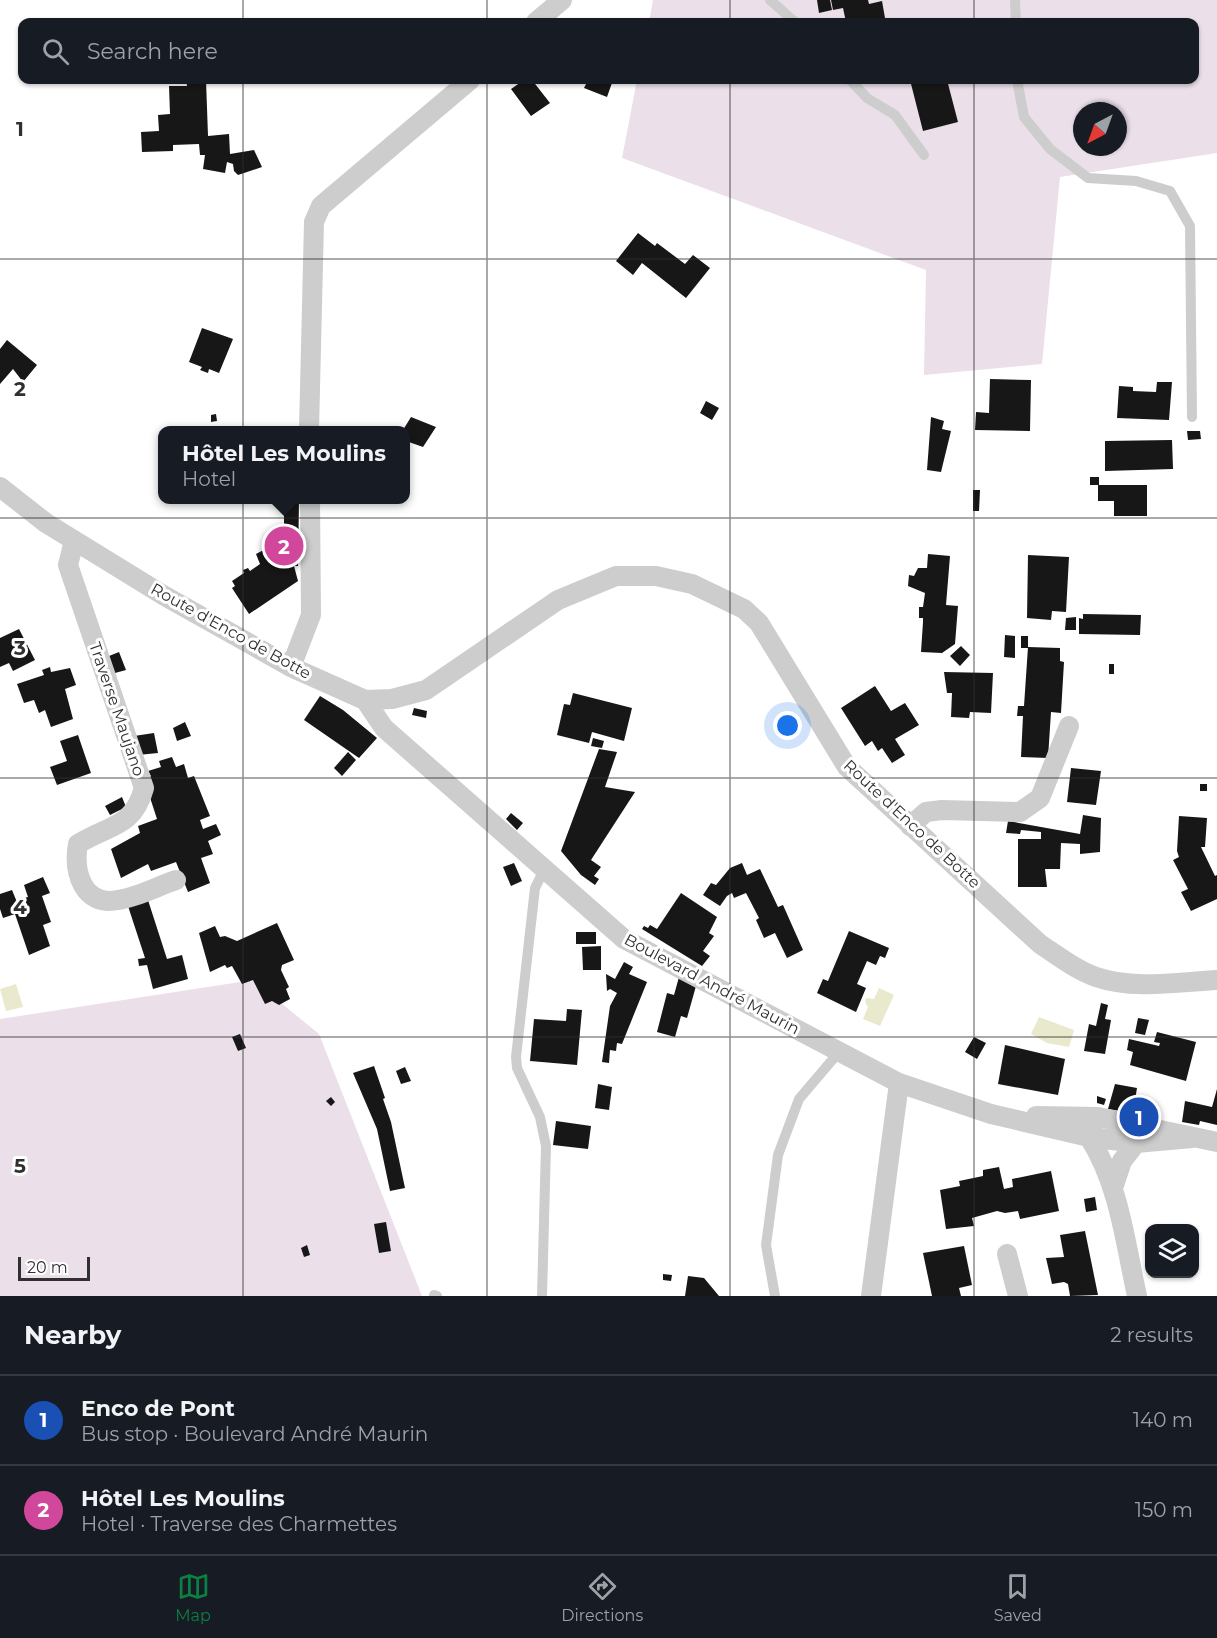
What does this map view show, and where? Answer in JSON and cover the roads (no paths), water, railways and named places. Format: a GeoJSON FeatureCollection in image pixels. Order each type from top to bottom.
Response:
{"type":"FeatureCollection","features":[{"type":"Feature","properties":{"kind":"street"},"geometry":{"type":"LineString","coordinates":[[541,18],[562,0]]}},
{"type":"Feature","properties":{"kind":"street"},"geometry":{"type":"LineString","coordinates":[[309,426],[314,222],[321,206],[465,84]]}},
{"type":"Feature","properties":{"kind":"street","name":"Route d'Enco de Botte"},"geometry":{"type":"LineString","coordinates":[[0,488],[74,541],[291,667],[365,700],[392,699],[426,690],[558,600],[616,576],[656,576],[683,582],[720,595],[744,609],[759,623],[847,767],[1041,944],[1068,964],[1097,977],[1137,984],[1217,980]]}},
{"type":"Feature","properties":{"kind":"street"},"geometry":{"type":"LineString","coordinates":[[291,667],[311,615],[310,504]]}},
{"type":"Feature","properties":{"kind":"street"},"geometry":{"type":"LineString","coordinates":[[0,505],[46,523]]}},
{"type":"Feature","properties":{"kind":"street","name":"Traverse Maujano"},"geometry":{"type":"LineString","coordinates":[[74,541],[68,565],[144,788],[139,805],[128,819],[78,844],[75,862],[79,879],[86,892],[98,899],[118,900],[176,880]]}},
{"type":"Feature","properties":{"kind":"street","name":"Boulevard André Maurin"},"geometry":{"type":"LineString","coordinates":[[365,700],[384,728],[624,939],[899,1083],[992,1114],[1089,1137],[1136,1143],[1192,1138]]}},
{"type":"Feature","properties":{"kind":"street"},"geometry":{"type":"LineString","coordinates":[[910,826],[926,813],[942,810],[1020,812],[1041,798],[1069,726]]}},
{"type":"Feature","properties":{"kind":"street"},"geometry":{"type":"LineString","coordinates":[[871,1296],[899,1083]]}},
{"type":"Feature","properties":{"kind":"street","name":"Boulevard André Maurin"},"geometry":{"type":"LineString","coordinates":[[992,1114],[1098,1117],[1217,1142]]}},
{"type":"Feature","properties":{"kind":"street"},"geometry":{"type":"LineString","coordinates":[[1098,1117],[1089,1137],[1104,1161],[1114,1185],[1137,1296]]}},
{"type":"Feature","properties":{"kind":"street"},"geometry":{"type":"LineString","coordinates":[[1114,1185],[1122,1161],[1136,1143],[1123,1121]]}},
{"type":"Feature","properties":{"kind":"street"},"geometry":{"type":"LineString","coordinates":[[1007,1254],[1018,1296]]}},
{"type":"Feature","properties":{"kind":"lane"},"geometry":{"type":"LineString","coordinates":[[770,0],[790,18]]}},
{"type":"Feature","properties":{"kind":"lane"},"geometry":{"type":"LineString","coordinates":[[1015,0],[1016,18]]}},
{"type":"Feature","properties":{"kind":"lane"},"geometry":{"type":"LineString","coordinates":[[854,84],[867,98],[895,115],[924,155]]}},
{"type":"Feature","properties":{"kind":"lane"},"geometry":{"type":"LineString","coordinates":[[1018,84],[1024,117],[1050,149],[1088,178],[1136,181],[1170,191],[1190,226],[1192,417]]}},
{"type":"Feature","properties":{"kind":"lane"},"geometry":{"type":"LineString","coordinates":[[542,1296],[546,1146],[540,1116],[517,1068],[516,1057],[536,888],[544,870]]}},
{"type":"Feature","properties":{"kind":"lane"},"geometry":{"type":"LineString","coordinates":[[775,1296],[766,1245],[778,1155],[799,1099],[839,1052]]}},
{"type":"Feature","properties":{"kind":"place","name":"Hôtel Les Moulins"},"geometry":{"type":"Point","coordinates":[284,546]}},
{"type":"Feature","properties":{"kind":"place","name":"Enco de Pont"},"geometry":{"type":"Point","coordinates":[1139,1117]}}]}
